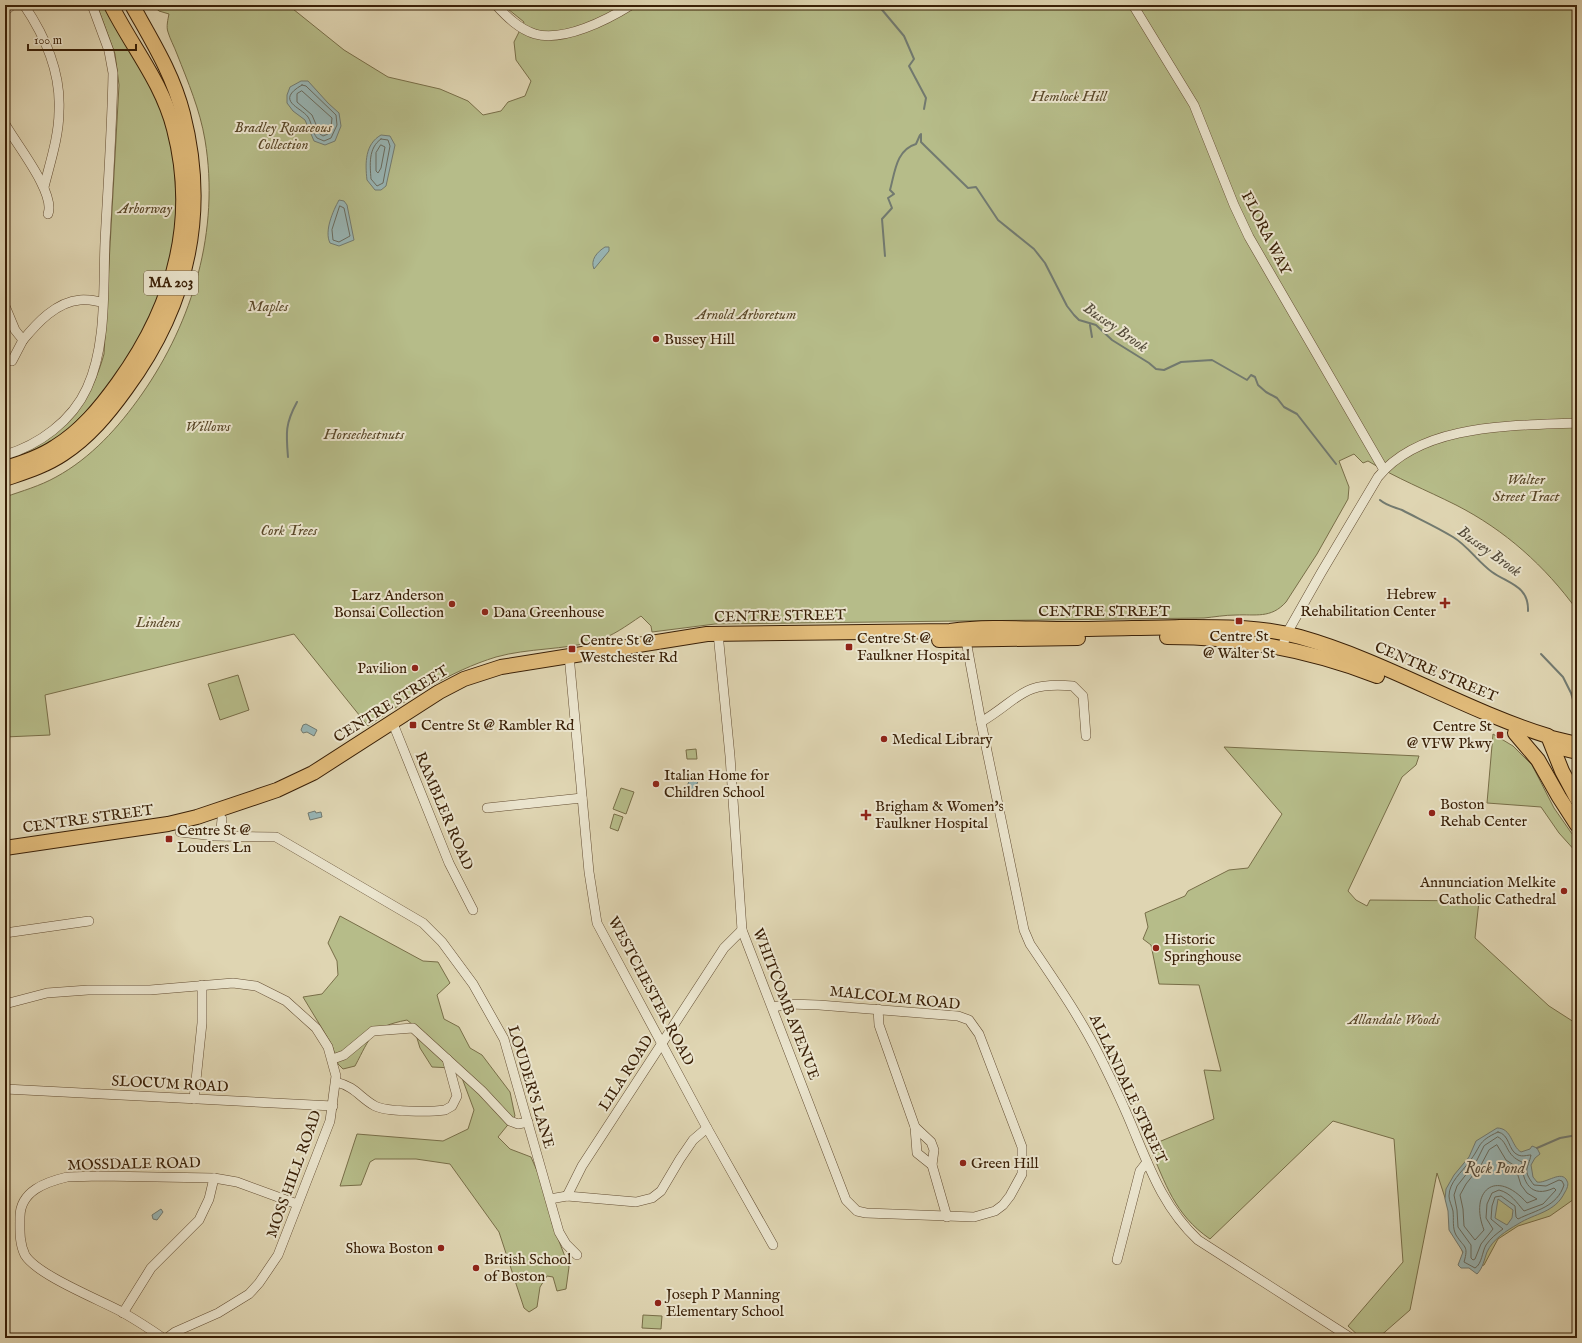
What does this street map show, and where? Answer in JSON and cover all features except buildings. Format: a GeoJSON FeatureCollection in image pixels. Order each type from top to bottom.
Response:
{"type":"FeatureCollection","features":[{"type":"Feature","properties":{"kind":"highway","name":"MA 203"},"geometry":{"type":"LineString","coordinates":[[5,468],[30,460],[52,449],[76,432],[94,414],[142,348],[160,313],[171,284],[179,246],[183,205],[183,178],[180,152],[174,127],[160,89],[148,66],[111,5]]}},
{"type":"Feature","properties":{"kind":"highway","name":"MA 203"},"geometry":{"type":"LineString","coordinates":[[5,479],[55,459],[79,443],[96,426],[114,406],[148,358],[167,322],[180,289],[188,255],[193,215],[193,185],[185,120],[177,91],[165,62],[132,5]]}},
{"type":"Feature","properties":{"kind":"highway"},"geometry":{"type":"LineString","coordinates":[[130,38],[140,40],[150,36]]}},
{"type":"Feature","properties":{"kind":"highway","name":"CENTRE STREET"},"geometry":{"type":"LineString","coordinates":[[965,635],[1223,627],[1255,628],[1287,633],[1334,648],[1500,718],[1550,741]]}},
{"type":"Feature","properties":{"kind":"highway","name":"CENTRE STREET"},"geometry":{"type":"LineString","coordinates":[[5,848],[168,824],[217,810],[277,790],[301,780],[394,726],[441,701],[473,686],[509,674],[569,659],[677,647],[719,638],[950,631],[965,635],[1179,637],[1230,640],[1282,648],[1359,669],[1515,733],[1550,741]]}},
{"type":"Feature","properties":{"kind":"highway","name":"CENTRE STREET"},"geometry":{"type":"LineString","coordinates":[[5,858],[180,832],[222,819],[306,788],[394,726]]}},
{"type":"Feature","properties":{"kind":"highway"},"geometry":{"type":"LineString","coordinates":[[1515,733],[1537,758],[1577,825]]}},
{"type":"Feature","properties":{"kind":"highway"},"geometry":{"type":"LineString","coordinates":[[1550,741],[1562,771],[1577,799]]}},
{"type":"Feature","properties":{"kind":"main road","name":"CENTRE STREET"},"geometry":{"type":"LineString","coordinates":[[1550,741],[1577,743]]}},
{"type":"Feature","properties":{"kind":"main road","name":"CENTRE STREET"},"geometry":{"type":"LineString","coordinates":[[1550,741],[1577,753]]}},
{"type":"Feature","properties":{"kind":"street"},"geometry":{"type":"LineString","coordinates":[[5,11],[12,5]]}},
{"type":"Feature","properties":{"kind":"street"},"geometry":{"type":"LineString","coordinates":[[24,5],[43,36],[52,61],[59,88],[60,112],[44,187]]}},
{"type":"Feature","properties":{"kind":"street"},"geometry":{"type":"LineString","coordinates":[[5,454],[33,444],[48,434],[65,419],[82,397],[91,379],[98,358],[113,73],[111,56],[92,5]]}},
{"type":"Feature","properties":{"kind":"street"},"geometry":{"type":"LineString","coordinates":[[496,5],[519,26],[536,34],[548,36],[567,33],[589,26],[612,17],[631,5]]}},
{"type":"Feature","properties":{"kind":"street","name":"FLORA WAY"},"geometry":{"type":"LineString","coordinates":[[1133,5],[1194,105],[1234,205],[1249,236],[1384,470]]}},
{"type":"Feature","properties":{"kind":"street"},"geometry":{"type":"LineString","coordinates":[[5,124],[18,146],[42,179],[50,209],[48,214]]}},
{"type":"Feature","properties":{"kind":"street"},"geometry":{"type":"LineString","coordinates":[[12,361],[23,340],[44,317],[68,302],[81,300],[102,302]]}},
{"type":"Feature","properties":{"kind":"street"},"geometry":{"type":"LineString","coordinates":[[5,306],[15,330],[23,340]]}},
{"type":"Feature","properties":{"kind":"street"},"geometry":{"type":"LineString","coordinates":[[1282,648],[1287,633],[1321,573],[1384,470],[1425,443],[1456,434],[1509,426],[1577,423]]}},
{"type":"Feature","properties":{"kind":"street","name":"ALLANDALE STREET"},"geometry":{"type":"LineString","coordinates":[[965,635],[981,722],[1024,930],[1030,944],[1086,1030],[1127,1114],[1147,1162],[1169,1205],[1182,1224],[1198,1240],[1352,1338]]}},
{"type":"Feature","properties":{"kind":"street","name":"WHITCOMB AVENUE"},"geometry":{"type":"LineString","coordinates":[[719,638],[736,832],[742,930],[773,1008],[834,1172],[846,1200],[857,1211],[866,1213],[947,1217]]}},
{"type":"Feature","properties":{"kind":"street","name":"WESTCHESTER ROAD"},"geometry":{"type":"LineString","coordinates":[[569,659],[589,872],[597,923],[707,1128],[773,1246]]}},
{"type":"Feature","properties":{"kind":"street"},"geometry":{"type":"LineString","coordinates":[[981,722],[1026,690],[1044,686],[1073,686],[1083,696],[1086,736]]}},
{"type":"Feature","properties":{"kind":"street","name":"RAMBLER ROAD"},"geometry":{"type":"LineString","coordinates":[[394,726],[449,863],[473,910]]}},
{"type":"Feature","properties":{"kind":"street"},"geometry":{"type":"LineString","coordinates":[[487,808],[582,798]]}},
{"type":"Feature","properties":{"kind":"street"},"geometry":{"type":"LineString","coordinates":[[222,819],[222,831],[226,836]]}},
{"type":"Feature","properties":{"kind":"street","name":"LOUDER'S LANE"},"geometry":{"type":"LineString","coordinates":[[180,832],[226,836],[270,836],[280,839],[418,920],[430,929],[449,951],[473,984],[497,1024],[504,1039],[562,1239],[577,1255]]}},
{"type":"Feature","properties":{"kind":"street"},"geometry":{"type":"LineString","coordinates":[[5,933],[89,921]]}},
{"type":"Feature","properties":{"kind":"street","name":"LILA ROAD"},"geometry":{"type":"LineString","coordinates":[[567,1196],[582,1166],[724,948],[742,930]]}},
{"type":"Feature","properties":{"kind":"street","name":"MOSS HILL ROAD"},"geometry":{"type":"LineString","coordinates":[[5,1004],[47,993],[88,990],[150,990],[233,983],[256,986],[286,1000],[316,1028],[326,1043],[333,1059],[336,1082],[333,1106],[327,1132],[297,1204],[290,1229],[278,1255],[260,1283],[249,1294],[218,1314],[175,1332],[168,1338]]}},
{"type":"Feature","properties":{"kind":"street"},"geometry":{"type":"LineString","coordinates":[[194,1099],[202,1023],[202,985]]}},
{"type":"Feature","properties":{"kind":"street","name":"MALCOLM ROAD"},"geometry":{"type":"LineString","coordinates":[[773,1008],[789,1004],[878,1009],[958,1016],[970,1020],[979,1034],[1022,1148],[1022,1174],[1014,1191],[1003,1205],[995,1212],[974,1217],[947,1217]]}},
{"type":"Feature","properties":{"kind":"street"},"geometry":{"type":"LineString","coordinates":[[878,1009],[882,1032],[915,1127],[917,1153],[932,1165]]}},
{"type":"Feature","properties":{"kind":"street"},"geometry":{"type":"LineString","coordinates":[[333,1059],[344,1055],[372,1031],[411,1028],[418,1031],[447,1058],[496,1105],[510,1121],[516,1124],[528,1122]]}},
{"type":"Feature","properties":{"kind":"street"},"geometry":{"type":"LineString","coordinates":[[336,1082],[350,1086],[372,1104],[380,1108],[445,1110],[452,1106],[457,1096],[447,1058]]}},
{"type":"Feature","properties":{"kind":"street","name":"SLOCUM ROAD"},"geometry":{"type":"LineString","coordinates":[[5,1090],[333,1106]]}},
{"type":"Feature","properties":{"kind":"street"},"geometry":{"type":"LineString","coordinates":[[915,1127],[932,1142],[934,1150],[932,1165],[947,1217]]}},
{"type":"Feature","properties":{"kind":"street"},"geometry":{"type":"LineString","coordinates":[[550,1199],[567,1196],[636,1202],[652,1198],[661,1191],[693,1140],[707,1128]]}},
{"type":"Feature","properties":{"kind":"street"},"geometry":{"type":"LineString","coordinates":[[1117,1260],[1140,1171],[1147,1162]]}},
{"type":"Feature","properties":{"kind":"street","name":"MOSSDALE ROAD"},"geometry":{"type":"LineString","coordinates":[[163,1338],[123,1313],[70,1286],[30,1262],[22,1246],[20,1234],[20,1212],[24,1201],[38,1187],[49,1182],[67,1177],[107,1176],[214,1178],[237,1182],[297,1204]]}},
{"type":"Feature","properties":{"kind":"street"},"geometry":{"type":"LineString","coordinates":[[123,1313],[151,1268],[199,1220],[209,1199],[214,1178]]}},
{"type":"Feature","properties":{"kind":"green space","name":"Arborway"},"geometry":{"type":"Polygon","coordinates":[[[97,5],[104,5],[135,56],[159,104],[173,146],[177,214],[169,270],[142,336],[104,393],[62,435],[38,450],[5,462],[5,458],[31,448],[51,436],[72,417],[88,394],[100,368],[104,354],[119,85],[115,54],[97,5]]]}},
{"type":"Feature","properties":{"kind":"green space","name":"Arnold Arboretum"},"geometry":{"type":"Polygon","coordinates":[[[152,5],[288,5],[344,50],[388,77],[440,89],[468,101],[483,115],[501,111],[508,102],[525,96],[531,81],[516,60],[514,42],[524,22],[503,5],[1577,5],[1577,610],[1538,564],[1523,550],[1491,526],[1456,505],[1368,461],[1363,463],[1354,454],[1339,461],[1349,487],[1348,499],[1317,554],[1286,602],[1275,611],[1269,613],[1204,618],[715,624],[652,632],[651,626],[641,616],[614,634],[596,641],[571,646],[508,654],[479,663],[430,687],[368,726],[294,634],[45,695],[50,735],[5,737],[5,497],[44,483],[69,469],[81,461],[104,441],[124,418],[160,366],[175,336],[188,305],[198,273],[205,241],[209,207],[209,174],[203,129],[193,96],[167,30],[169,14],[159,11],[152,5]]]}},
{"type":"Feature","properties":{"kind":"green space"},"geometry":{"type":"Polygon","coordinates":[[[238,675],[249,710],[220,720],[208,684],[238,675]]]}},
{"type":"Feature","properties":{"kind":"green space"},"geometry":{"type":"Polygon","coordinates":[[[1493,734],[1513,746],[1532,765],[1554,808],[1577,841],[1577,853],[1559,833],[1541,807],[1487,803],[1493,734]]]}},
{"type":"Feature","properties":{"kind":"green space","name":"Allandale Woods"},"geometry":{"type":"Polygon","coordinates":[[[1224,747],[1419,756],[1416,765],[1402,777],[1348,891],[1356,900],[1367,906],[1370,900],[1479,901],[1475,938],[1549,1006],[1577,1024],[1577,1197],[1550,1216],[1518,1226],[1498,1239],[1484,1265],[1474,1269],[1467,1266],[1437,1173],[1410,1310],[1378,1338],[1361,1338],[1348,1326],[1403,1262],[1394,1139],[1333,1121],[1210,1239],[1179,1209],[1166,1186],[1149,1146],[1214,1119],[1204,1070],[1221,1071],[1199,985],[1159,984],[1151,945],[1143,939],[1148,927],[1145,913],[1185,896],[1188,891],[1229,870],[1248,868],[1282,814],[1224,747]]]}},
{"type":"Feature","properties":{"kind":"green space"},"geometry":{"type":"Polygon","coordinates":[[[696,749],[697,759],[687,759],[686,750],[696,749]]]}},
{"type":"Feature","properties":{"kind":"green space"},"geometry":{"type":"Polygon","coordinates":[[[621,788],[634,792],[626,814],[613,809],[621,788]]]}},
{"type":"Feature","properties":{"kind":"green space"},"geometry":{"type":"Polygon","coordinates":[[[614,814],[623,817],[618,831],[610,828],[614,814]]]}},
{"type":"Feature","properties":{"kind":"green space"},"geometry":{"type":"Polygon","coordinates":[[[340,916],[423,961],[438,962],[450,983],[437,995],[444,1019],[459,1027],[470,1048],[482,1055],[510,1092],[515,1116],[498,1137],[510,1149],[531,1157],[551,1203],[552,1223],[569,1267],[566,1289],[557,1291],[553,1277],[547,1276],[540,1287],[537,1307],[529,1312],[524,1308],[499,1232],[450,1164],[416,1159],[375,1159],[370,1162],[361,1185],[340,1186],[357,1134],[443,1141],[468,1129],[474,1110],[462,1078],[453,1068],[432,1067],[420,1048],[413,1025],[407,1020],[386,1026],[374,1034],[369,1040],[355,1066],[343,1069],[338,1064],[332,1045],[303,997],[322,994],[338,975],[337,961],[328,943],[340,916]]]}},
{"type":"Feature","properties":{"kind":"green space"},"geometry":{"type":"Polygon","coordinates":[[[643,1315],[662,1316],[661,1329],[642,1328],[643,1315]]]}},
{"type":"Feature","properties":{"kind":"water"},"geometry":{"type":"Polygon","coordinates":[[[301,81],[308,81],[339,113],[341,126],[335,141],[325,145],[314,141],[305,120],[293,111],[287,103],[287,95],[290,87],[301,81]]]}},
{"type":"Feature","properties":{"kind":"water"},"geometry":{"type":"Polygon","coordinates":[[[381,135],[390,136],[395,145],[386,186],[381,190],[375,190],[367,180],[366,161],[367,154],[372,143],[381,135]]]}},
{"type":"Feature","properties":{"kind":"water"},"geometry":{"type":"Polygon","coordinates":[[[339,200],[344,201],[347,205],[354,240],[339,246],[330,243],[328,233],[332,215],[339,200]]]}},
{"type":"Feature","properties":{"kind":"water"},"geometry":{"type":"Polygon","coordinates":[[[605,247],[609,247],[609,251],[594,269],[593,262],[595,256],[605,247]]]}},
{"type":"Feature","properties":{"kind":"water"},"geometry":{"type":"Polygon","coordinates":[[[306,724],[317,730],[314,736],[307,732],[303,733],[301,730],[303,725],[306,724]]]}},
{"type":"Feature","properties":{"kind":"water"},"geometry":{"type":"Polygon","coordinates":[[[692,774],[700,777],[692,795],[685,791],[692,774]]]}},
{"type":"Feature","properties":{"kind":"water"},"geometry":{"type":"Polygon","coordinates":[[[315,811],[316,813],[321,812],[322,817],[310,820],[308,813],[315,811]]]}},
{"type":"Feature","properties":{"kind":"water","name":"Rock Pond"},"geometry":{"type":"Polygon","coordinates":[[[1497,1128],[1502,1129],[1509,1134],[1515,1146],[1521,1152],[1530,1149],[1532,1146],[1537,1148],[1540,1154],[1535,1158],[1531,1165],[1533,1177],[1537,1182],[1561,1176],[1565,1178],[1568,1184],[1566,1191],[1556,1204],[1544,1212],[1524,1220],[1496,1239],[1487,1252],[1482,1267],[1477,1274],[1469,1268],[1461,1268],[1458,1265],[1463,1252],[1449,1230],[1448,1211],[1445,1199],[1446,1189],[1454,1175],[1469,1157],[1476,1141],[1497,1128]],[[1498,1199],[1495,1218],[1507,1225],[1512,1218],[1513,1210],[1498,1199]]]}},
{"type":"Feature","properties":{"kind":"water"},"geometry":{"type":"Polygon","coordinates":[[[161,1209],[163,1212],[157,1220],[153,1219],[152,1215],[161,1209]]]}},
{"type":"Feature","properties":{"kind":"waterway","name":"Bussey Brook"},"geometry":{"type":"LineString","coordinates":[[878,5],[904,36],[914,59],[909,66],[926,98],[924,109]]}},
{"type":"Feature","properties":{"kind":"waterway","name":"Bussey Brook"},"geometry":{"type":"LineString","coordinates":[[921,134],[921,142],[968,188],[976,187],[998,220],[1034,249],[1045,263],[1067,306],[1079,320],[1096,325],[1112,340],[1156,369],[1164,370],[1181,362],[1212,360],[1247,380],[1251,375],[1255,377],[1258,385],[1266,392],[1277,398],[1284,407],[1297,414],[1336,464]]}},
{"type":"Feature","properties":{"kind":"waterway"},"geometry":{"type":"LineString","coordinates":[[885,256],[882,219],[892,208],[888,198],[894,194],[890,190],[897,162],[904,151],[916,144],[920,135]]}},
{"type":"Feature","properties":{"kind":"waterway"},"geometry":{"type":"LineString","coordinates":[[1090,325],[1092,337]]}},
{"type":"Feature","properties":{"kind":"waterway"},"geometry":{"type":"LineString","coordinates":[[288,457],[287,429],[290,416],[297,402]]}},
{"type":"Feature","properties":{"kind":"waterway","name":"Bussey Brook"},"geometry":{"type":"LineString","coordinates":[[1380,500],[1434,526],[1458,541],[1492,572],[1522,591],[1525,596],[1528,611]]}},
{"type":"Feature","properties":{"kind":"waterway","name":"Bussey Brook"},"geometry":{"type":"LineString","coordinates":[[1541,654],[1563,677],[1571,693],[1577,713]]}},
{"type":"Feature","properties":{"kind":"waterway","name":"Bussey Brook"},"geometry":{"type":"LineString","coordinates":[[1537,1148],[1560,1138],[1577,1135]]}},
{"type":"Feature","properties":{"kind":"place","name":"Bussey Hill"},"geometry":{"type":"Point","coordinates":[656,339]}},
{"type":"Feature","properties":{"kind":"place","name":"Hebrew Rehabilitation Center"},"geometry":{"type":"Point","coordinates":[1445,603]}},
{"type":"Feature","properties":{"kind":"place","name":"Larz Anderson Bonsai Collection"},"geometry":{"type":"Point","coordinates":[452,604]}},
{"type":"Feature","properties":{"kind":"place","name":"Dana Greenhouse"},"geometry":{"type":"Point","coordinates":[485,612]}},
{"type":"Feature","properties":{"kind":"place","name":"Centre St @ Walter St"},"geometry":{"type":"Point","coordinates":[1239,621]}},
{"type":"Feature","properties":{"kind":"place","name":"Centre St @ Faulkner Hospital"},"geometry":{"type":"Point","coordinates":[849,647]}},
{"type":"Feature","properties":{"kind":"place","name":"Centre St @ Westchester Rd"},"geometry":{"type":"Point","coordinates":[572,649]}},
{"type":"Feature","properties":{"kind":"place","name":"Pavilion"},"geometry":{"type":"Point","coordinates":[415,668]}},
{"type":"Feature","properties":{"kind":"place","name":"Centre St @ Rambler Rd"},"geometry":{"type":"Point","coordinates":[413,725]}},
{"type":"Feature","properties":{"kind":"place","name":"Centre St @ VFW Pkwy"},"geometry":{"type":"Point","coordinates":[1500,735]}},
{"type":"Feature","properties":{"kind":"place","name":"Medical Library"},"geometry":{"type":"Point","coordinates":[884,739]}},
{"type":"Feature","properties":{"kind":"place","name":"Italian Home for Children School"},"geometry":{"type":"Point","coordinates":[656,784]}},
{"type":"Feature","properties":{"kind":"place","name":"Boston Rehab Center"},"geometry":{"type":"Point","coordinates":[1432,813]}},
{"type":"Feature","properties":{"kind":"place","name":"Brigham & Women's Faulkner Hospital"},"geometry":{"type":"Point","coordinates":[866,815]}},
{"type":"Feature","properties":{"kind":"place","name":"Centre St @ Louders Ln"},"geometry":{"type":"Point","coordinates":[169,839]}},
{"type":"Feature","properties":{"kind":"place","name":"Annunciation Melkite Catholic Cathedral"},"geometry":{"type":"Point","coordinates":[1564,891]}},
{"type":"Feature","properties":{"kind":"place","name":"Historic Springhouse"},"geometry":{"type":"Point","coordinates":[1156,948]}},
{"type":"Feature","properties":{"kind":"place","name":"Green Hill"},"geometry":{"type":"Point","coordinates":[963,1163]}},
{"type":"Feature","properties":{"kind":"place","name":"Showa Boston"},"geometry":{"type":"Point","coordinates":[441,1248]}},
{"type":"Feature","properties":{"kind":"place","name":"British School of Boston"},"geometry":{"type":"Point","coordinates":[476,1268]}},
{"type":"Feature","properties":{"kind":"place","name":"Joseph P Manning Elementary School"},"geometry":{"type":"Point","coordinates":[658,1303]}},
{"type":"Feature","properties":{"kind":"park label","name":"Hemlock Hill"},"geometry":{"type":"Point","coordinates":[1069,96]}},
{"type":"Feature","properties":{"kind":"park label","name":"Bradley Rosaceous Collection"},"geometry":{"type":"Point","coordinates":[283,136]}},
{"type":"Feature","properties":{"kind":"park label","name":"Maples"},"geometry":{"type":"Point","coordinates":[268,306]}},
{"type":"Feature","properties":{"kind":"park label","name":"Willows"},"geometry":{"type":"Point","coordinates":[208,426]}},
{"type":"Feature","properties":{"kind":"park label","name":"Horsechestnuts"},"geometry":{"type":"Point","coordinates":[364,434]}},
{"type":"Feature","properties":{"kind":"park label","name":"Walter Street Tract"},"geometry":{"type":"Point","coordinates":[1526,488]}},
{"type":"Feature","properties":{"kind":"park label","name":"Cork Trees"},"geometry":{"type":"Point","coordinates":[289,530]}},
{"type":"Feature","properties":{"kind":"park label","name":"Lindens"},"geometry":{"type":"Point","coordinates":[158,622]}}]}
